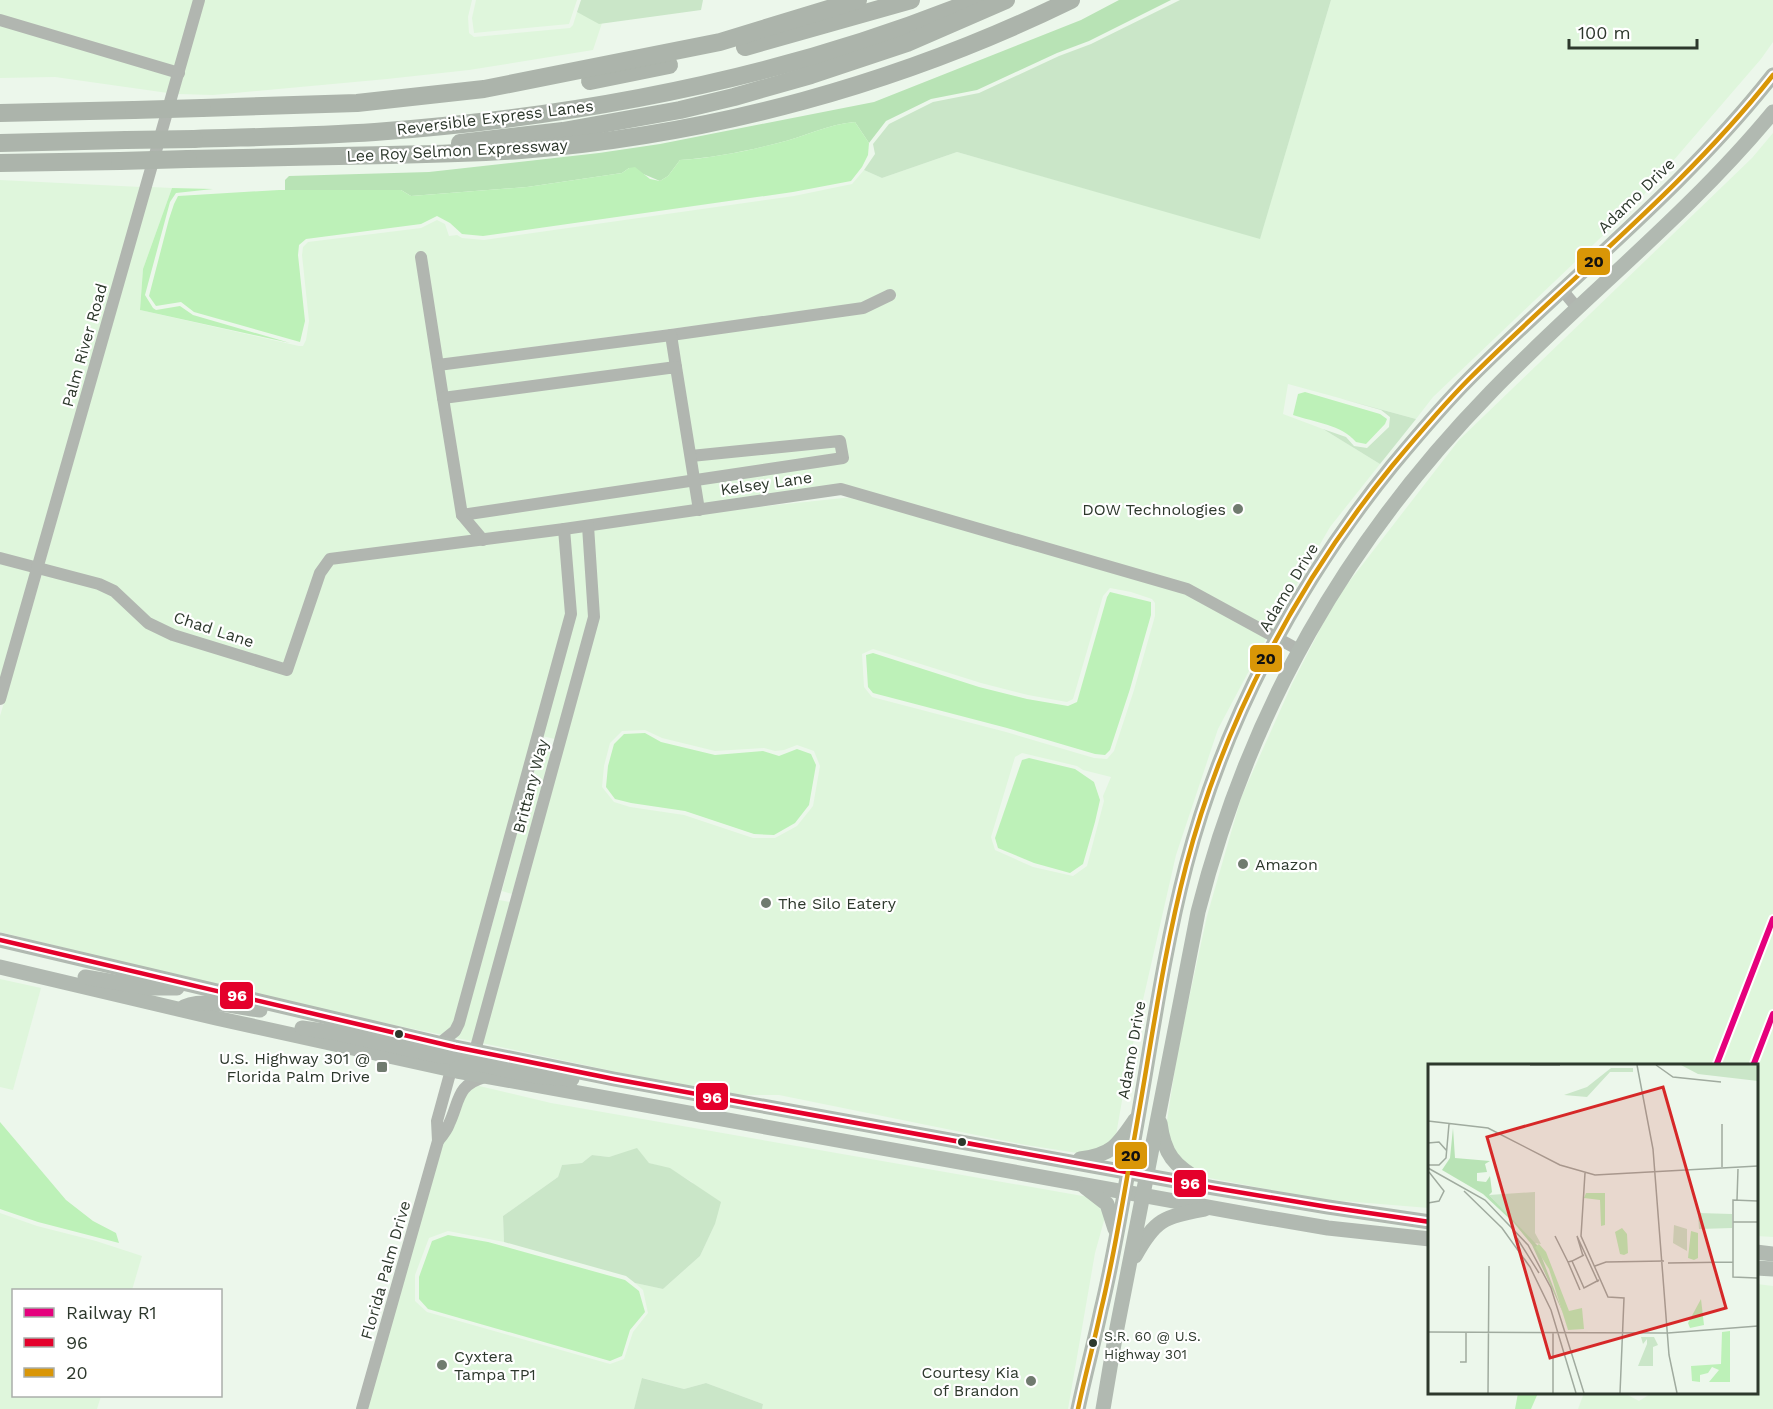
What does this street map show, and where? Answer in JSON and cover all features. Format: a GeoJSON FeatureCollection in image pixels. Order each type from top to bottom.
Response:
{"type":"FeatureCollection","features":[{"type":"Feature","properties":{"kind":"highway"},"geometry":{"type":"LineString","coordinates":[[0,113],[357,103],[484,89],[720,42],[858,0]]}},
{"type":"Feature","properties":{"kind":"highway"},"geometry":{"type":"LineString","coordinates":[[357,103],[398,108],[545,90],[641,71],[763,42],[911,0]]}},
{"type":"Feature","properties":{"kind":"highway","name":"Reversible Express Lanes"},"geometry":{"type":"LineString","coordinates":[[0,142],[194,139],[376,132],[497,119],[611,102],[724,79],[802,59],[898,30],[976,0]]}},
{"type":"Feature","properties":{"kind":"highway"},"geometry":{"type":"LineString","coordinates":[[415,154],[440,146],[574,129],[734,98],[908,43],[1006,0]]}},
{"type":"Feature","properties":{"kind":"highway","name":"Lee Roy Selmon Expressway"},"geometry":{"type":"LineString","coordinates":[[0,163],[520,150],[682,129],[783,107],[887,77],[963,49],[1071,0]]}},
{"type":"Feature","properties":{"kind":"main road","name":"Adamo Drive"},"geometry":{"type":"LineString","coordinates":[[1078,1409],[1102,1309],[1129,1172],[1166,952],[1191,847],[1218,764],[1256,680],[1331,549],[1365,500],[1391,468],[1470,378],[1708,150],[1773,75]]}},
{"type":"Feature","properties":{"kind":"main road"},"geometry":{"type":"LineString","coordinates":[[1103,1409],[1189,952],[1210,866],[1240,777],[1299,650],[1318,614],[1361,547],[1410,483],[1493,390],[1728,165],[1773,112]]}},
{"type":"Feature","properties":{"kind":"main road"},"geometry":{"type":"LineString","coordinates":[[0,940],[439,1044],[614,1079],[1214,1188],[1428,1222]]}},
{"type":"Feature","properties":{"kind":"main road"},"geometry":{"type":"LineString","coordinates":[[0,967],[485,1077],[1328,1228],[1428,1239]]}},
{"type":"Feature","properties":{"kind":"main road"},"geometry":{"type":"LineString","coordinates":[[34,975],[73,976],[150,988],[188,985]]}},
{"type":"Feature","properties":{"kind":"main road"},"geometry":{"type":"LineString","coordinates":[[181,1009],[186,1005],[202,1003],[339,1021]]}},
{"type":"Feature","properties":{"kind":"main road"},"geometry":{"type":"LineString","coordinates":[[263,1028],[288,1027],[331,1032],[440,1056],[458,1057],[475,1051]]}},
{"type":"Feature","properties":{"kind":"main road"},"geometry":{"type":"LineString","coordinates":[[451,1070],[478,1064],[536,1076],[587,1080],[614,1079]]}},
{"type":"Feature","properties":{"kind":"main road"},"geometry":{"type":"LineString","coordinates":[[643,1105],[661,1099],[757,1116],[765,1115],[772,1107]]}},
{"type":"Feature","properties":{"kind":"main road"},"geometry":{"type":"LineString","coordinates":[[1159,1110],[1162,1139],[1168,1155],[1184,1172],[1214,1188]]}},
{"type":"Feature","properties":{"kind":"main road"},"geometry":{"type":"LineString","coordinates":[[1069,1161],[1109,1152],[1119,1144],[1137,1117]]}},
{"type":"Feature","properties":{"kind":"main road"},"geometry":{"type":"LineString","coordinates":[[1077,1182],[1091,1190],[1107,1204],[1116,1233]]}},
{"type":"Feature","properties":{"kind":"main road"},"geometry":{"type":"LineString","coordinates":[[1129,1266],[1146,1236],[1158,1223],[1176,1215],[1212,1207]]}},
{"type":"Feature","properties":{"kind":"main road"},"geometry":{"type":"LineString","coordinates":[[1758,1252],[1773,1254]]}},
{"type":"Feature","properties":{"kind":"main road"},"geometry":{"type":"LineString","coordinates":[[1758,1268],[1773,1269]]}},
{"type":"Feature","properties":{"kind":"street","name":"Palm River Road"},"geometry":{"type":"LineString","coordinates":[[0,699],[199,0]]}},
{"type":"Feature","properties":{"kind":"street"},"geometry":{"type":"LineString","coordinates":[[0,20],[178,73]]}},
{"type":"Feature","properties":{"kind":"street"},"geometry":{"type":"LineString","coordinates":[[421,257],[462,515],[483,540]]}},
{"type":"Feature","properties":{"kind":"street"},"geometry":{"type":"LineString","coordinates":[[1563,291],[1578,309]]}},
{"type":"Feature","properties":{"kind":"street"},"geometry":{"type":"LineString","coordinates":[[438,364],[863,308],[891,295]]}},
{"type":"Feature","properties":{"kind":"street"},"geometry":{"type":"LineString","coordinates":[[671,335],[699,510]]}},
{"type":"Feature","properties":{"kind":"street"},"geometry":{"type":"LineString","coordinates":[[443,398],[676,367]]}},
{"type":"Feature","properties":{"kind":"street"},"geometry":{"type":"LineString","coordinates":[[462,515],[843,458],[840,441],[691,456]]}},
{"type":"Feature","properties":{"kind":"street","name":"Kelsey Lane"},"geometry":{"type":"LineString","coordinates":[[287,670],[320,573],[330,559],[564,530],[841,489],[1187,589],[1299,650]]}},
{"type":"Feature","properties":{"kind":"street","name":"Brittany Way"},"geometry":{"type":"LineString","coordinates":[[475,1051],[594,616],[588,526]]}},
{"type":"Feature","properties":{"kind":"street","name":"Brittany Way"},"geometry":{"type":"LineString","coordinates":[[439,1044],[455,1031],[459,1023],[571,614],[564,530]]}},
{"type":"Feature","properties":{"kind":"street","name":"Chad Lane"},"geometry":{"type":"LineString","coordinates":[[0,558],[99,584],[114,591],[148,623],[173,635],[287,670]]}},
{"type":"Feature","properties":{"kind":"street"},"geometry":{"type":"LineString","coordinates":[[537,739],[558,745]]}},
{"type":"Feature","properties":{"kind":"street"},"geometry":{"type":"LineString","coordinates":[[496,894],[516,900]]}},
{"type":"Feature","properties":{"kind":"street","name":"Florida Palm Drive"},"geometry":{"type":"LineString","coordinates":[[362,1409],[438,1141],[437,1121],[451,1070]]}},
{"type":"Feature","properties":{"kind":"street","name":"Florida Palm Drive"},"geometry":{"type":"LineString","coordinates":[[438,1141],[449,1126],[458,1097],[465,1087],[474,1080],[485,1077]]}},
{"type":"Feature","properties":{"kind":"shaded area"},"geometry":{"type":"Polygon","coordinates":[[[0,0],[194,0],[175,67],[0,16],[0,0]]]}},
{"type":"Feature","properties":{"kind":"shaded area"},"geometry":{"type":"Polygon","coordinates":[[[204,0],[472,0],[468,17],[469,33],[474,37],[570,28],[577,12],[602,23],[593,50],[469,70],[387,79],[213,95],[178,94],[204,0]]]}},
{"type":"Feature","properties":{"kind":"shaded area"},"geometry":{"type":"Polygon","coordinates":[[[476,0],[577,0],[569,24],[474,33],[472,18],[476,0]]]}},
{"type":"Feature","properties":{"kind":"shaded area"},"geometry":{"type":"Polygon","coordinates":[[[581,0],[703,0],[701,10],[599,24],[577,12],[581,0]]]}},
{"type":"Feature","properties":{"kind":"shaded area"},"geometry":{"type":"Polygon","coordinates":[[[1119,0],[1171,0],[1089,41],[1057,53],[977,90],[931,99],[886,121],[869,143],[855,122],[835,125],[754,149],[680,160],[668,176],[660,181],[629,168],[622,173],[527,187],[411,196],[401,190],[285,190],[285,180],[289,176],[429,172],[599,153],[660,144],[874,102],[1081,20],[1119,0]]]}},
{"type":"Feature","properties":{"kind":"shaded area"},"geometry":{"type":"Polygon","coordinates":[[[1180,0],[1331,0],[1260,239],[957,152],[882,178],[864,170],[875,154],[873,144],[889,124],[933,102],[979,93],[1059,56],[1091,44],[1180,0]]]}},
{"type":"Feature","properties":{"kind":"shaded area"},"geometry":{"type":"Polygon","coordinates":[[[1331,0],[1773,0],[1773,42],[1761,59],[1635,205],[1433,397],[1416,419],[1288,384],[1283,414],[1323,429],[1380,464],[1330,527],[1271,629],[1188,585],[842,485],[703,505],[700,484],[844,463],[845,440],[695,451],[677,339],[864,313],[897,297],[892,289],[862,304],[442,359],[425,252],[416,253],[457,511],[474,536],[329,554],[284,664],[174,631],[151,619],[116,588],[44,566],[151,187],[172,188],[143,269],[140,310],[299,346],[303,346],[306,340],[309,321],[302,255],[303,247],[308,242],[421,228],[437,220],[445,224],[449,236],[457,235],[462,238],[484,240],[794,196],[852,184],[864,170],[882,178],[957,152],[1260,238],[1331,0]]]}},
{"type":"Feature","properties":{"kind":"shaded area"},"geometry":{"type":"Polygon","coordinates":[[[0,25],[173,75],[168,93],[55,77],[0,78],[0,25]]]}},
{"type":"Feature","properties":{"kind":"shaded area"},"geometry":{"type":"Polygon","coordinates":[[[855,122],[869,143],[868,155],[851,181],[793,192],[483,236],[462,234],[450,223],[437,216],[421,224],[306,239],[299,245],[298,255],[305,321],[300,342],[194,312],[181,302],[156,306],[149,296],[169,219],[178,196],[279,190],[401,190],[411,196],[527,187],[622,173],[635,167],[650,179],[660,181],[668,176],[680,160],[754,149],[835,125],[855,122]]]}},
{"type":"Feature","properties":{"kind":"shaded area"},"geometry":{"type":"Polygon","coordinates":[[[1773,133],[1773,1237],[1758,1236],[1758,1064],[1428,1064],[1428,1208],[1318,1199],[1204,1177],[1173,1153],[1166,1127],[1178,1049],[1207,916],[1241,798],[1292,684],[1335,600],[1459,440],[1752,158],[1773,133]]]}},
{"type":"Feature","properties":{"kind":"shaded area"},"geometry":{"type":"Polygon","coordinates":[[[0,180],[141,187],[35,563],[0,553],[0,180]]]}},
{"type":"Feature","properties":{"kind":"shaded area"},"geometry":{"type":"Polygon","coordinates":[[[172,188],[213,189],[176,193],[170,202],[145,295],[153,308],[156,310],[180,306],[193,315],[290,343],[140,310],[143,269],[172,188]]]}},
{"type":"Feature","properties":{"kind":"shaded area"},"geometry":{"type":"Polygon","coordinates":[[[667,340],[671,364],[447,393],[444,368],[667,340]]]}},
{"type":"Feature","properties":{"kind":"shaded area"},"geometry":{"type":"Polygon","coordinates":[[[672,372],[689,476],[466,510],[449,402],[672,372]]]}},
{"type":"Feature","properties":{"kind":"shaded area"},"geometry":{"type":"Polygon","coordinates":[[[1305,392],[1380,414],[1387,419],[1366,444],[1356,442],[1335,428],[1293,415],[1298,394],[1305,392]]]}},
{"type":"Feature","properties":{"kind":"shaded area"},"geometry":{"type":"Polygon","coordinates":[[[1339,398],[1416,419],[1380,464],[1323,429],[1346,437],[1354,446],[1367,448],[1389,427],[1390,417],[1381,410],[1339,398]]]}},
{"type":"Feature","properties":{"kind":"shaded area"},"geometry":{"type":"Polygon","coordinates":[[[836,446],[838,455],[699,475],[696,460],[836,446]]]}},
{"type":"Feature","properties":{"kind":"shaded area"},"geometry":{"type":"Polygon","coordinates":[[[690,485],[694,506],[485,535],[471,518],[690,485]]]}},
{"type":"Feature","properties":{"kind":"shaded area"},"geometry":{"type":"Polygon","coordinates":[[[853,497],[1185,593],[1267,637],[1218,729],[1176,855],[1128,1066],[1115,1141],[1084,1154],[1026,1145],[779,1095],[731,1095],[682,1086],[482,1043],[598,618],[593,530],[720,511],[853,497]],[[1110,588],[1103,596],[1073,699],[1067,702],[981,683],[873,649],[862,654],[864,687],[872,697],[1094,758],[1107,759],[1114,751],[1155,616],[1155,603],[1152,599],[1110,588]],[[645,730],[622,731],[610,743],[604,766],[602,787],[614,802],[630,807],[684,815],[753,838],[775,838],[797,826],[813,806],[820,766],[814,751],[797,745],[775,751],[764,748],[715,751],[662,738],[645,730]],[[1022,753],[1015,757],[991,837],[995,850],[1033,867],[1073,876],[1087,866],[1104,801],[1103,796],[1111,777],[1022,753]]]}},
{"type":"Feature","properties":{"kind":"shaded area"},"geometry":{"type":"Polygon","coordinates":[[[583,531],[589,616],[555,739],[542,736],[576,615],[569,533],[583,531]]]}},
{"type":"Feature","properties":{"kind":"shaded area"},"geometry":{"type":"Polygon","coordinates":[[[559,535],[566,614],[455,1022],[443,1035],[301,1006],[0,932],[0,716],[42,574],[97,588],[112,595],[171,639],[290,675],[324,575],[333,563],[559,535]]]}},
{"type":"Feature","properties":{"kind":"shaded area"},"geometry":{"type":"Polygon","coordinates":[[[0,562],[32,572],[0,681],[0,562]]]}},
{"type":"Feature","properties":{"kind":"shaded area"},"geometry":{"type":"Polygon","coordinates":[[[1110,592],[1151,602],[1151,615],[1110,750],[1105,755],[873,693],[868,687],[866,655],[873,653],[979,687],[1068,706],[1077,702],[1110,592]]]}},
{"type":"Feature","properties":{"kind":"shaded area"},"geometry":{"type":"Polygon","coordinates":[[[645,733],[661,742],[715,755],[763,751],[779,756],[797,749],[811,754],[816,765],[809,805],[795,823],[774,835],[754,834],[685,811],[615,799],[606,787],[608,766],[614,744],[624,734],[645,733]]]}},
{"type":"Feature","properties":{"kind":"shaded area"},"geometry":{"type":"Polygon","coordinates":[[[540,744],[552,748],[512,894],[502,891],[540,744]]]}},
{"type":"Feature","properties":{"kind":"shaded area"},"geometry":{"type":"Polygon","coordinates":[[[1029,758],[1075,769],[1094,782],[1100,800],[1095,822],[1083,864],[1070,873],[1034,863],[998,848],[995,838],[1022,760],[1029,758]]]}},
{"type":"Feature","properties":{"kind":"shaded area"},"geometry":{"type":"Polygon","coordinates":[[[499,900],[510,902],[473,1041],[455,1038],[464,1025],[499,900]]]}},
{"type":"Feature","properties":{"kind":"shaded area"},"geometry":{"type":"Polygon","coordinates":[[[0,979],[41,988],[13,1090],[0,1087],[0,979]]]}},
{"type":"Feature","properties":{"kind":"shaded area"},"geometry":{"type":"Polygon","coordinates":[[[475,1085],[551,1103],[1094,1198],[1105,1217],[1095,1253],[1068,1409],[762,1409],[763,1404],[706,1383],[684,1389],[643,1378],[634,1409],[367,1409],[442,1145],[463,1099],[475,1085]],[[637,1149],[609,1157],[592,1155],[582,1163],[562,1165],[558,1177],[503,1216],[504,1242],[448,1231],[429,1238],[415,1275],[415,1301],[427,1312],[610,1364],[624,1359],[633,1332],[648,1313],[643,1290],[635,1283],[663,1289],[700,1256],[715,1224],[692,1182],[670,1169],[649,1163],[637,1149]]]}},
{"type":"Feature","properties":{"kind":"shaded area"},"geometry":{"type":"Polygon","coordinates":[[[0,1122],[66,1200],[93,1221],[116,1233],[119,1243],[38,1222],[0,1209],[0,1122]]]}},
{"type":"Feature","properties":{"kind":"shaded area"},"geometry":{"type":"Polygon","coordinates":[[[637,1148],[649,1163],[670,1168],[721,1202],[715,1224],[700,1256],[663,1289],[635,1283],[626,1276],[504,1242],[503,1216],[558,1177],[562,1165],[582,1163],[592,1155],[609,1157],[637,1148]]]}},
{"type":"Feature","properties":{"kind":"shaded area"},"geometry":{"type":"Polygon","coordinates":[[[0,1213],[142,1256],[132,1289],[12,1289],[12,1397],[101,1397],[97,1409],[0,1409],[0,1213]]]}},
{"type":"Feature","properties":{"kind":"shaded area"},"geometry":{"type":"Polygon","coordinates":[[[448,1235],[488,1242],[625,1280],[639,1291],[645,1312],[630,1330],[622,1356],[610,1361],[428,1309],[419,1299],[419,1277],[432,1241],[448,1235]]]}},
{"type":"Feature","properties":{"kind":"shaded area"},"geometry":{"type":"Polygon","coordinates":[[[1758,1284],[1773,1286],[1773,1409],[1578,1409],[1584,1394],[1626,1394],[1639,1401],[1650,1394],[1758,1394],[1758,1284]]]}},
{"type":"Feature","properties":{"kind":"shaded area"},"geometry":{"type":"Polygon","coordinates":[[[642,1378],[684,1389],[706,1383],[763,1404],[762,1409],[634,1409],[642,1378]]]}},
{"type":"Feature","properties":{"kind":"shaded area"},"geometry":{"type":"Polygon","coordinates":[[[1518,1394],[1538,1394],[1531,1409],[1515,1409],[1518,1394]]]}},
{"type":"Feature","properties":{"kind":"rail line","name":"R1"},"geometry":{"type":"LineString","coordinates":[[1717,1064],[1773,919]]}},
{"type":"Feature","properties":{"kind":"rail line","name":"R1"},"geometry":{"type":"LineString","coordinates":[[1754,1064],[1773,1014]]}},
{"type":"Feature","properties":{"kind":"transit line","name":"20"},"geometry":{"type":"LineString","coordinates":[[1078,1409],[1112,1259],[1161,980],[1186,866],[1221,758],[1268,655],[1326,557],[1392,466],[1430,421],[1508,341],[1665,194],[1739,116],[1773,75]]}},
{"type":"Feature","properties":{"kind":"transit line","name":"96"},"geometry":{"type":"LineString","coordinates":[[0,940],[455,1047],[614,1079],[1214,1188],[1428,1222]]}},
{"type":"Feature","properties":{"kind":"place","name":"DOW Technologies"},"geometry":{"type":"Point","coordinates":[1238,509]}},
{"type":"Feature","properties":{"kind":"place","name":"Amazon"},"geometry":{"type":"Point","coordinates":[1243,864]}},
{"type":"Feature","properties":{"kind":"place","name":"The Silo Eatery"},"geometry":{"type":"Point","coordinates":[766,903]}},
{"type":"Feature","properties":{"kind":"place","name":"U.S. Highway 301 @ Florida Palm Drive"},"geometry":{"type":"Point","coordinates":[382,1067]}},
{"type":"Feature","properties":{"kind":"place","name":"S.R. 60 @ U.S. Highway 301"},"geometry":{"type":"Point","coordinates":[1093,1343]}},
{"type":"Feature","properties":{"kind":"place","name":"Cyxtera Tampa TP1"},"geometry":{"type":"Point","coordinates":[442,1365]}},
{"type":"Feature","properties":{"kind":"place","name":"Courtesy Kia of Brandon"},"geometry":{"type":"Point","coordinates":[1031,1381]}}]}
